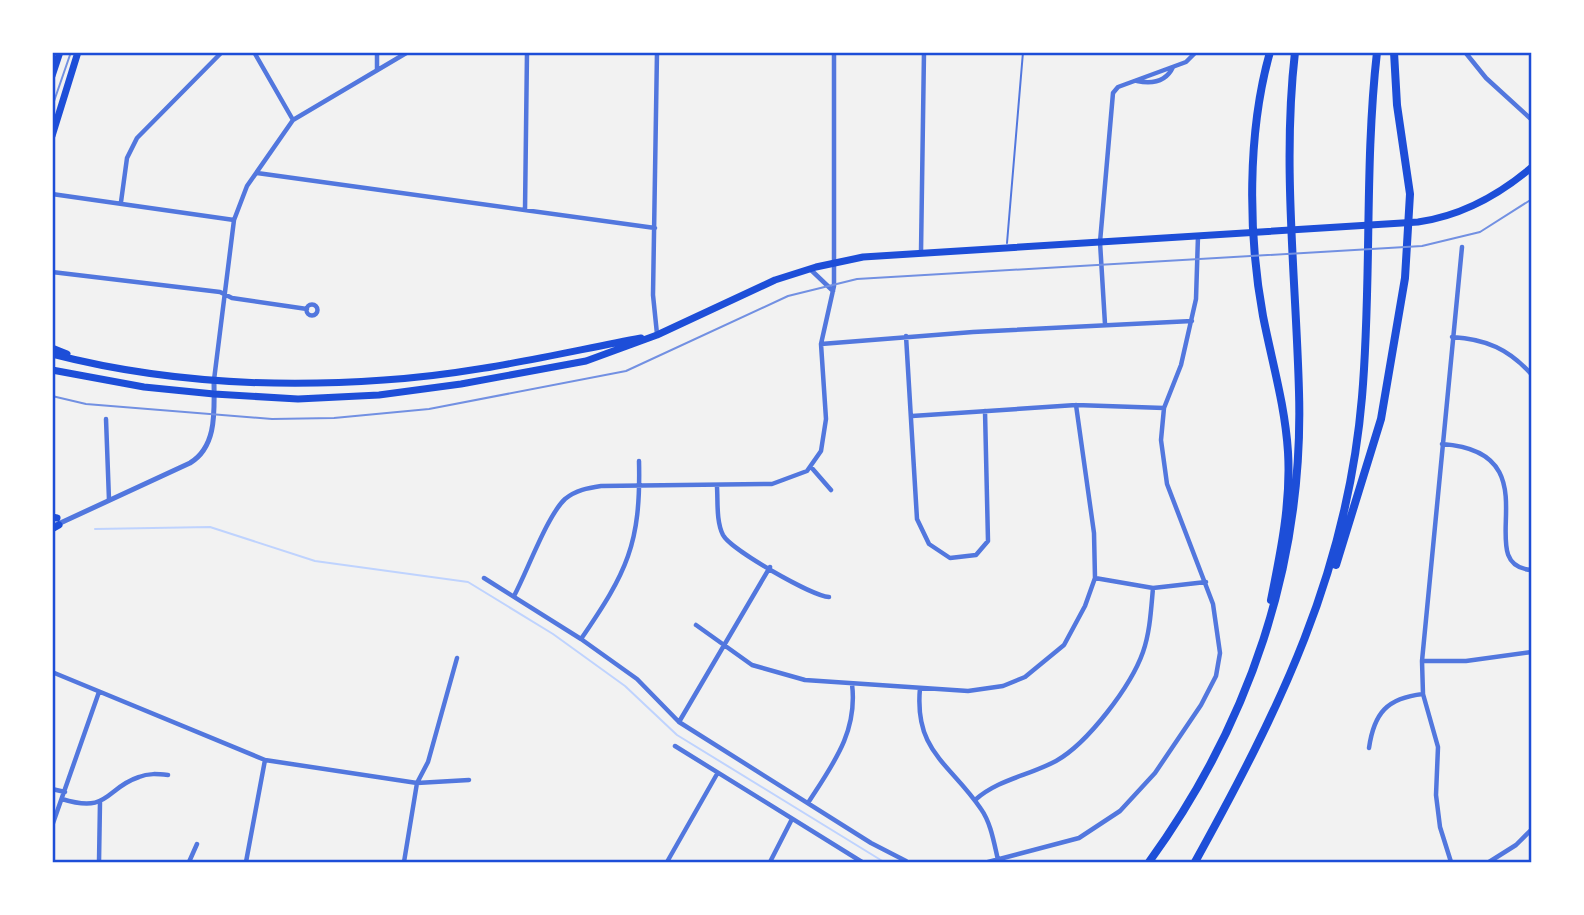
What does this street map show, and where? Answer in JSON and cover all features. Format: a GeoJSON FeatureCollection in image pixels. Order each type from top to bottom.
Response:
{"type":"FeatureCollection","features":[{"type":"Feature","properties":{"kind":"highway"},"geometry":{"type":"LineString","coordinates":[[1261,654],[1284,526],[1289,477],[1284,410],[1263,316],[1255,230],[1254,138],[1270,52]]}},
{"type":"Feature","properties":{"kind":"highway"},"geometry":{"type":"LineString","coordinates":[[1149,863],[1205,779],[1247,691],[1261,654],[1286,556],[1298,455],[1300,392],[1290,204],[1295,52]]}},
{"type":"Feature","properties":{"kind":"highway"},"geometry":{"type":"LineString","coordinates":[[1312,623],[1341,529],[1358,436],[1364,365],[1370,123],[1377,52]]}},
{"type":"Feature","properties":{"kind":"highway"},"geometry":{"type":"LineString","coordinates":[[1195,863],[1268,728],[1312,623],[1346,537],[1381,419],[1394,355],[1410,223],[1410,194],[1399,122],[1394,52]]}},
{"type":"Feature","properties":{"kind":"main road"},"geometry":{"type":"LineString","coordinates":[[53,71],[60,52]]}},
{"type":"Feature","properties":{"kind":"main road"},"geometry":{"type":"LineString","coordinates":[[52,136],[78,52]]}},
{"type":"Feature","properties":{"kind":"main road"},"geometry":{"type":"LineString","coordinates":[[52,371],[144,387],[214,394],[310,398],[379,395],[438,387],[586,361],[657,335],[746,292],[834,262],[921,252],[1437,220],[1471,207],[1531,167]]}},
{"type":"Feature","properties":{"kind":"main road"},"geometry":{"type":"LineString","coordinates":[[52,354],[107,366],[214,380],[304,384],[385,380],[485,367],[657,335]]}},
{"type":"Feature","properties":{"kind":"main road"},"geometry":{"type":"LineString","coordinates":[[52,348],[107,366]]}},
{"type":"Feature","properties":{"kind":"street"},"geometry":{"type":"LineString","coordinates":[[121,202],[127,158],[137,138],[222,52]]}},
{"type":"Feature","properties":{"kind":"street"},"geometry":{"type":"LineString","coordinates":[[254,52],[293,121]]}},
{"type":"Feature","properties":{"kind":"street"},"geometry":{"type":"LineString","coordinates":[[377,52],[377,69]]}},
{"type":"Feature","properties":{"kind":"street"},"geometry":{"type":"LineString","coordinates":[[54,522],[74,516],[190,463],[203,453],[211,430],[214,380],[234,220],[242,195],[293,121],[408,52]]}},
{"type":"Feature","properties":{"kind":"street"},"geometry":{"type":"LineString","coordinates":[[525,210],[527,52]]}},
{"type":"Feature","properties":{"kind":"street"},"geometry":{"type":"LineString","coordinates":[[657,52],[653,295],[657,335]]}},
{"type":"Feature","properties":{"kind":"street"},"geometry":{"type":"LineString","coordinates":[[514,596],[555,513],[565,499],[586,488],[781,482],[811,467],[821,451],[825,433],[821,344],[833,292],[834,262],[834,52]]}},
{"type":"Feature","properties":{"kind":"street"},"geometry":{"type":"LineString","coordinates":[[921,252],[924,52]]}},
{"type":"Feature","properties":{"kind":"street"},"geometry":{"type":"LineString","coordinates":[[1105,324],[1100,242],[1113,93],[1118,87],[1186,62],[1196,52]]}},
{"type":"Feature","properties":{"kind":"street"},"geometry":{"type":"LineString","coordinates":[[1465,52],[1472,64],[1531,120]]}},
{"type":"Feature","properties":{"kind":"street"},"geometry":{"type":"LineString","coordinates":[[1135,80],[1160,81],[1169,76],[1174,66]]}},
{"type":"Feature","properties":{"kind":"street"},"geometry":{"type":"LineString","coordinates":[[257,173],[655,228]]}},
{"type":"Feature","properties":{"kind":"street"},"geometry":{"type":"LineString","coordinates":[[52,194],[234,220]]}},
{"type":"Feature","properties":{"kind":"street"},"geometry":{"type":"LineString","coordinates":[[988,863],[1079,838],[1120,811],[1154,773],[1201,705],[1218,669],[1219,634],[1206,582],[1167,484],[1161,440],[1164,408],[1181,365],[1192,321],[1198,286],[1198,235]]}},
{"type":"Feature","properties":{"kind":"street"},"geometry":{"type":"LineString","coordinates":[[1451,863],[1437,803],[1437,740],[1423,694],[1422,661],[1462,247]]}},
{"type":"Feature","properties":{"kind":"street"},"geometry":{"type":"LineString","coordinates":[[810,269],[833,292]]}},
{"type":"Feature","properties":{"kind":"street"},"geometry":{"type":"LineString","coordinates":[[52,272],[225,294],[307,309]]}},
{"type":"Feature","properties":{"kind":"street"},"geometry":{"type":"LineString","coordinates":[[821,344],[1105,324],[1192,321]]}},
{"type":"Feature","properties":{"kind":"street"},"geometry":{"type":"LineString","coordinates":[[906,337],[915,509],[923,536],[943,555],[968,558],[986,545],[989,519],[985,411]]}},
{"type":"Feature","properties":{"kind":"street"},"geometry":{"type":"LineString","coordinates":[[1452,337],[1492,344],[1512,356],[1531,375]]}},
{"type":"Feature","properties":{"kind":"street"},"geometry":{"type":"LineString","coordinates":[[912,416],[1076,405],[1164,408]]}},
{"type":"Feature","properties":{"kind":"street"},"geometry":{"type":"LineString","coordinates":[[696,625],[752,665],[805,680],[980,690],[1025,677],[1064,645],[1085,606],[1095,578],[1094,533],[1076,405]]}},
{"type":"Feature","properties":{"kind":"street"},"geometry":{"type":"LineString","coordinates":[[106,419],[109,500]]}},
{"type":"Feature","properties":{"kind":"street"},"geometry":{"type":"LineString","coordinates":[[1442,444],[1480,451],[1501,471],[1506,495],[1507,554],[1516,566],[1531,570]]}},
{"type":"Feature","properties":{"kind":"street"},"geometry":{"type":"LineString","coordinates":[[581,639],[625,569],[636,525],[639,461]]}},
{"type":"Feature","properties":{"kind":"street"},"geometry":{"type":"LineString","coordinates":[[811,467],[831,490]]}},
{"type":"Feature","properties":{"kind":"street"},"geometry":{"type":"LineString","coordinates":[[717,486],[723,535],[744,554],[810,592],[829,597]]}},
{"type":"Feature","properties":{"kind":"street"},"geometry":{"type":"LineString","coordinates":[[678,722],[770,567]]}},
{"type":"Feature","properties":{"kind":"street"},"geometry":{"type":"LineString","coordinates":[[484,578],[581,639],[637,679],[678,722],[906,860]]}},
{"type":"Feature","properties":{"kind":"street"},"geometry":{"type":"LineString","coordinates":[[1095,578],[1153,589],[1206,582]]}},
{"type":"Feature","properties":{"kind":"street"},"geometry":{"type":"LineString","coordinates":[[975,800],[997,783],[1059,759],[1090,732],[1137,665],[1150,626],[1153,589]]}},
{"type":"Feature","properties":{"kind":"street"},"geometry":{"type":"LineString","coordinates":[[1422,661],[1489,659],[1531,652]]}},
{"type":"Feature","properties":{"kind":"street"},"geometry":{"type":"LineString","coordinates":[[404,863],[417,783],[428,762],[457,658]]}},
{"type":"Feature","properties":{"kind":"street"},"geometry":{"type":"LineString","coordinates":[[52,673],[265,760],[417,783],[469,780]]}},
{"type":"Feature","properties":{"kind":"street"},"geometry":{"type":"LineString","coordinates":[[808,803],[850,731],[854,699],[852,684]]}},
{"type":"Feature","properties":{"kind":"street"},"geometry":{"type":"LineString","coordinates":[[920,688],[921,726],[927,745],[943,767],[975,800],[988,823],[998,860]]}},
{"type":"Feature","properties":{"kind":"street"},"geometry":{"type":"LineString","coordinates":[[52,826],[99,692]]}},
{"type":"Feature","properties":{"kind":"street"},"geometry":{"type":"LineString","coordinates":[[1369,748],[1372,729],[1380,710],[1402,698],[1423,694]]}},
{"type":"Feature","properties":{"kind":"street"},"geometry":{"type":"LineString","coordinates":[[675,746],[862,863]]}},
{"type":"Feature","properties":{"kind":"street"},"geometry":{"type":"LineString","coordinates":[[246,863],[265,760]]}},
{"type":"Feature","properties":{"kind":"street"},"geometry":{"type":"LineString","coordinates":[[667,863],[717,774]]}},
{"type":"Feature","properties":{"kind":"street"},"geometry":{"type":"LineString","coordinates":[[62,799],[74,803],[100,802],[136,778],[167,775]]}},
{"type":"Feature","properties":{"kind":"street"},"geometry":{"type":"LineString","coordinates":[[52,789],[65,792]]}},
{"type":"Feature","properties":{"kind":"street"},"geometry":{"type":"LineString","coordinates":[[99,863],[100,802]]}},
{"type":"Feature","properties":{"kind":"street"},"geometry":{"type":"LineString","coordinates":[[771,863],[792,819]]}},
{"type":"Feature","properties":{"kind":"street"},"geometry":{"type":"LineString","coordinates":[[1489,863],[1516,845],[1531,829]]}},
{"type":"Feature","properties":{"kind":"street"},"geometry":{"type":"LineString","coordinates":[[189,863],[197,844]]}},
{"type":"Feature","properties":{"kind":"lane"},"geometry":{"type":"LineString","coordinates":[[1007,248],[1023,52]]}},
{"type":"Feature","properties":{"kind":"waterway"},"geometry":{"type":"LineString","coordinates":[[95,529],[210,527],[315,561],[468,582],[553,634],[625,686],[677,735],[884,862]]}},
{"type":"Feature","properties":{"kind":"tram line"},"geometry":{"type":"LineString","coordinates":[[52,107],[71,52]]}},
{"type":"Feature","properties":{"kind":"tram line"},"geometry":{"type":"LineString","coordinates":[[52,396],[86,404],[272,419],[334,418],[429,409],[626,371],[788,296],[857,279],[1422,246],[1480,232],[1532,199]]}}]}
